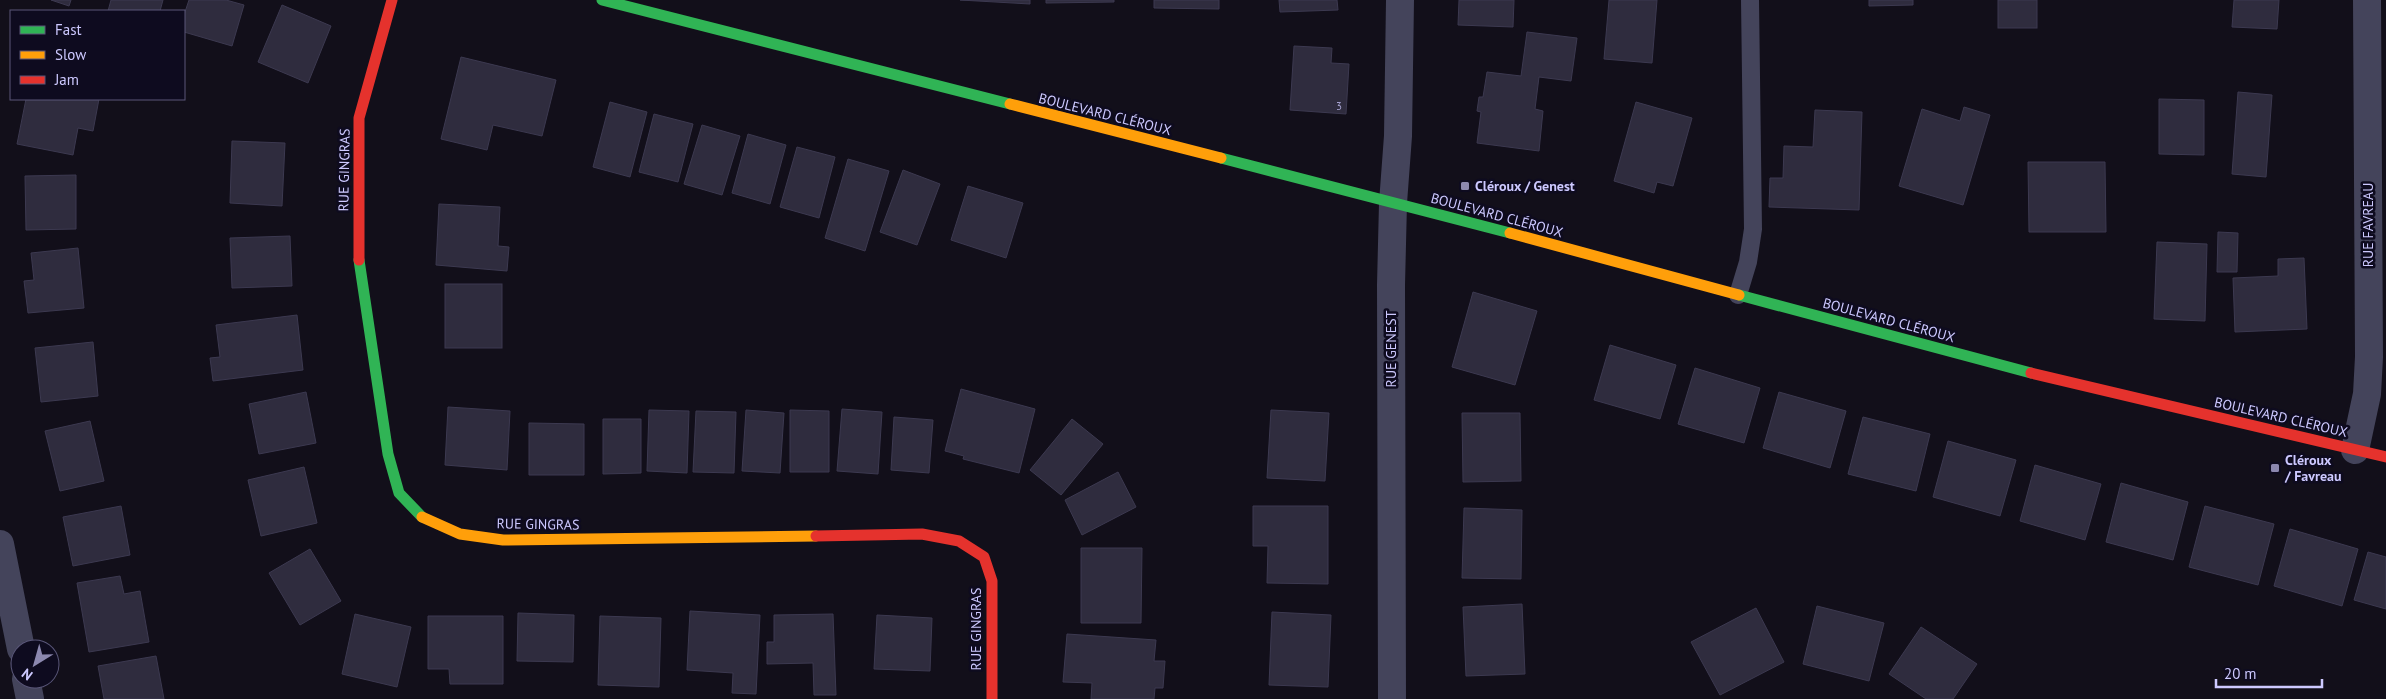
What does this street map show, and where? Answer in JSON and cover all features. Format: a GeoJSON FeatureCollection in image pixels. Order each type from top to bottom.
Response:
{"type":"FeatureCollection","features":[{"type":"Feature","properties":{"kind":"street","name":"RUE GINGRAS"},"geometry":{"type":"LineString","coordinates":[[392,0],[359,118],[358,250],[388,454],[399,493],[425,520],[460,534],[503,540],[922,534],[959,541],[984,557],[992,581],[992,699]]}},
{"type":"Feature","properties":{"kind":"street","name":"BOULEVARD CLÉROUX"},"geometry":{"type":"LineString","coordinates":[[602,0],[1393,203],[2037,375],[2386,457]]}},
{"type":"Feature","properties":{"kind":"street","name":"RUE GENEST"},"geometry":{"type":"LineString","coordinates":[[1392,699],[1393,203],[1398,136],[1400,0]]}},
{"type":"Feature","properties":{"kind":"street","name":"RUE FAVREAU"},"geometry":{"type":"LineString","coordinates":[[2355,450],[2366,394],[2369,357],[2367,0]]}},
{"type":"Feature","properties":{"kind":"street"},"geometry":{"type":"LineString","coordinates":[[0,544],[19,639]]}},
{"type":"Feature","properties":{"kind":"lane"},"geometry":{"type":"LineString","coordinates":[[1738,295],[1748,262],[1753,229],[1750,0]]}},
{"type":"Feature","properties":{"kind":"building"},"geometry":{"type":"Polygon","coordinates":[[[51,0],[71,0],[69,6],[51,0]]]}},
{"type":"Feature","properties":{"kind":"building"},"geometry":{"type":"Polygon","coordinates":[[[111,0],[163,0],[160,10],[108,10],[111,0]]]}},
{"type":"Feature","properties":{"kind":"building"},"geometry":{"type":"Polygon","coordinates":[[[189,0],[226,0],[244,5],[232,46],[185,32],[185,12],[189,0]]]}},
{"type":"Feature","properties":{"kind":"building"},"geometry":{"type":"Polygon","coordinates":[[[960,0],[1030,0],[1030,4],[960,0]]]}},
{"type":"Feature","properties":{"kind":"building"},"geometry":{"type":"Polygon","coordinates":[[[1046,0],[1114,0],[1114,2],[1046,3],[1046,0]]]}},
{"type":"Feature","properties":{"kind":"building"},"geometry":{"type":"Polygon","coordinates":[[[1154,0],[1219,0],[1219,9],[1154,8],[1154,0]]]}},
{"type":"Feature","properties":{"kind":"building"},"geometry":{"type":"Polygon","coordinates":[[[1279,0],[1337,0],[1338,10],[1280,12],[1279,0]]]}},
{"type":"Feature","properties":{"kind":"building"},"geometry":{"type":"Polygon","coordinates":[[[1459,0],[1514,0],[1513,27],[1458,25],[1459,0]]]}},
{"type":"Feature","properties":{"kind":"building"},"geometry":{"type":"Polygon","coordinates":[[[1609,0],[1657,0],[1652,63],[1604,59],[1609,0]]]}},
{"type":"Feature","properties":{"kind":"building"},"geometry":{"type":"Polygon","coordinates":[[[1869,0],[1913,0],[1913,5],[1869,6],[1869,0]]]}},
{"type":"Feature","properties":{"kind":"building"},"geometry":{"type":"Polygon","coordinates":[[[1998,0],[2037,0],[2037,28],[1998,28],[1998,0]]]}},
{"type":"Feature","properties":{"kind":"building"},"geometry":{"type":"Polygon","coordinates":[[[2234,0],[2279,0],[2277,29],[2232,27],[2234,0]]]}},
{"type":"Feature","properties":{"kind":"building"},"geometry":{"type":"Polygon","coordinates":[[[282,5],[331,26],[308,83],[258,62],[282,5]]]}},
{"type":"Feature","properties":{"kind":"building"},"geometry":{"type":"Polygon","coordinates":[[[1527,32],[1577,38],[1571,81],[1539,77],[1535,109],[1543,111],[1539,151],[1477,143],[1481,112],[1477,111],[1479,97],[1483,97],[1487,72],[1521,76],[1527,32]]]}},
{"type":"Feature","properties":{"kind":"building"},"geometry":{"type":"Polygon","coordinates":[[[1294,46],[1332,48],[1331,63],[1349,64],[1346,114],[1290,110],[1294,46]]]}},
{"type":"Feature","properties":{"kind":"building"},"geometry":{"type":"Polygon","coordinates":[[[461,57],[556,80],[542,136],[493,125],[487,150],[441,139],[461,57]]]}},
{"type":"Feature","properties":{"kind":"building"},"geometry":{"type":"Polygon","coordinates":[[[2238,92],[2272,95],[2266,177],[2232,174],[2238,92]]]}},
{"type":"Feature","properties":{"kind":"building"},"geometry":{"type":"Polygon","coordinates":[[[2159,99],[2204,100],[2204,155],[2159,154],[2159,99]]]}},
{"type":"Feature","properties":{"kind":"building"},"geometry":{"type":"Polygon","coordinates":[[[26,100],[99,100],[93,131],[78,128],[73,155],[17,144],[26,100]]]}},
{"type":"Feature","properties":{"kind":"building"},"geometry":{"type":"Polygon","coordinates":[[[610,102],[647,112],[630,177],[593,167],[610,102]]]}},
{"type":"Feature","properties":{"kind":"building"},"geometry":{"type":"Polygon","coordinates":[[[1636,102],[1692,118],[1673,186],[1657,182],[1654,193],[1614,181],[1636,102]]]}},
{"type":"Feature","properties":{"kind":"building"},"geometry":{"type":"Polygon","coordinates":[[[1964,107],[1990,115],[1963,205],[1899,186],[1922,109],[1960,121],[1964,107]]]}},
{"type":"Feature","properties":{"kind":"building"},"geometry":{"type":"Polygon","coordinates":[[[1815,110],[1862,112],[1859,210],[1769,207],[1770,178],[1783,178],[1784,146],[1813,147],[1815,110]]]}},
{"type":"Feature","properties":{"kind":"building"},"geometry":{"type":"Polygon","coordinates":[[[654,114],[693,124],[678,182],[639,172],[654,114]]]}},
{"type":"Feature","properties":{"kind":"building"},"geometry":{"type":"Polygon","coordinates":[[[702,125],[740,136],[722,195],[684,184],[702,125]]]}},
{"type":"Feature","properties":{"kind":"building"},"geometry":{"type":"Polygon","coordinates":[[[748,134],[786,145],[770,204],[732,193],[748,134]]]}},
{"type":"Feature","properties":{"kind":"building"},"geometry":{"type":"Polygon","coordinates":[[[232,141],[285,143],[282,206],[230,203],[232,141]]]}},
{"type":"Feature","properties":{"kind":"building"},"geometry":{"type":"Polygon","coordinates":[[[797,147],[835,157],[819,218],[780,207],[797,147]]]}},
{"type":"Feature","properties":{"kind":"building"},"geometry":{"type":"Polygon","coordinates":[[[848,159],[889,171],[865,251],[825,238],[848,159]]]}},
{"type":"Feature","properties":{"kind":"building"},"geometry":{"type":"Polygon","coordinates":[[[2028,162],[2105,162],[2106,232],[2029,232],[2028,162]]]}},
{"type":"Feature","properties":{"kind":"building"},"geometry":{"type":"Polygon","coordinates":[[[903,170],[940,184],[917,245],[880,232],[903,170]]]}},
{"type":"Feature","properties":{"kind":"building"},"geometry":{"type":"Polygon","coordinates":[[[76,175],[76,229],[26,230],[25,176],[76,175]]]}},
{"type":"Feature","properties":{"kind":"building"},"geometry":{"type":"Polygon","coordinates":[[[968,186],[1023,203],[1006,258],[951,240],[968,186]]]}},
{"type":"Feature","properties":{"kind":"building"},"geometry":{"type":"Polygon","coordinates":[[[439,204],[500,207],[498,246],[509,247],[507,271],[436,265],[439,204]]]}},
{"type":"Feature","properties":{"kind":"building"},"geometry":{"type":"Polygon","coordinates":[[[2218,232],[2238,233],[2237,272],[2217,272],[2218,232]]]}},
{"type":"Feature","properties":{"kind":"building"},"geometry":{"type":"Polygon","coordinates":[[[290,236],[292,286],[232,288],[230,238],[290,236]]]}},
{"type":"Feature","properties":{"kind":"building"},"geometry":{"type":"Polygon","coordinates":[[[2157,242],[2207,244],[2205,321],[2154,319],[2157,242]]]}},
{"type":"Feature","properties":{"kind":"building"},"geometry":{"type":"Polygon","coordinates":[[[78,248],[84,308],[28,313],[24,281],[34,280],[31,253],[78,248]]]}},
{"type":"Feature","properties":{"kind":"building"},"geometry":{"type":"Polygon","coordinates":[[[2304,258],[2307,329],[2235,332],[2233,278],[2278,276],[2278,259],[2304,258]]]}},
{"type":"Feature","properties":{"kind":"building"},"geometry":{"type":"Polygon","coordinates":[[[445,284],[502,284],[502,348],[445,348],[445,284]]]}},
{"type":"Feature","properties":{"kind":"building"},"geometry":{"type":"Polygon","coordinates":[[[1473,292],[1537,311],[1515,385],[1452,367],[1473,292]]]}},
{"type":"Feature","properties":{"kind":"building"},"geometry":{"type":"Polygon","coordinates":[[[297,315],[303,370],[213,381],[210,358],[220,357],[216,325],[297,315]]]}},
{"type":"Feature","properties":{"kind":"building"},"geometry":{"type":"Polygon","coordinates":[[[93,342],[98,396],[41,402],[35,348],[93,342]]]}},
{"type":"Feature","properties":{"kind":"building"},"geometry":{"type":"Polygon","coordinates":[[[1610,345],[1676,365],[1660,419],[1594,400],[1610,345]]]}},
{"type":"Feature","properties":{"kind":"building"},"geometry":{"type":"Polygon","coordinates":[[[1695,368],[1760,388],[1744,443],[1678,424],[1695,368]]]}},
{"type":"Feature","properties":{"kind":"building"},"geometry":{"type":"Polygon","coordinates":[[[961,389],[1035,409],[1019,473],[963,459],[964,456],[945,451],[961,389]]]}},
{"type":"Feature","properties":{"kind":"building"},"geometry":{"type":"Polygon","coordinates":[[[306,392],[316,443],[259,454],[249,404],[306,392]]]}},
{"type":"Feature","properties":{"kind":"building"},"geometry":{"type":"Polygon","coordinates":[[[1779,392],[1846,411],[1830,468],[1763,448],[1779,392]]]}},
{"type":"Feature","properties":{"kind":"building"},"geometry":{"type":"Polygon","coordinates":[[[448,407],[510,411],[507,470],[445,465],[448,407]]]}},
{"type":"Feature","properties":{"kind":"building"},"geometry":{"type":"Polygon","coordinates":[[[842,409],[882,412],[878,474],[837,471],[842,409]]]}},
{"type":"Feature","properties":{"kind":"building"},"geometry":{"type":"Polygon","coordinates":[[[649,410],[689,411],[687,473],[647,471],[649,410]]]}},
{"type":"Feature","properties":{"kind":"building"},"geometry":{"type":"Polygon","coordinates":[[[746,410],[784,413],[780,473],[742,471],[746,410]]]}},
{"type":"Feature","properties":{"kind":"building"},"geometry":{"type":"Polygon","coordinates":[[[790,410],[829,411],[829,472],[790,472],[790,410]]]}},
{"type":"Feature","properties":{"kind":"building"},"geometry":{"type":"Polygon","coordinates":[[[1271,410],[1329,413],[1325,481],[1267,478],[1271,410]]]}},
{"type":"Feature","properties":{"kind":"building"},"geometry":{"type":"Polygon","coordinates":[[[696,411],[736,412],[734,473],[693,472],[696,411]]]}},
{"type":"Feature","properties":{"kind":"building"},"geometry":{"type":"Polygon","coordinates":[[[1462,413],[1520,413],[1521,481],[1463,482],[1462,413]]]}},
{"type":"Feature","properties":{"kind":"building"},"geometry":{"type":"Polygon","coordinates":[[[894,417],[933,420],[929,473],[891,470],[894,417]]]}},
{"type":"Feature","properties":{"kind":"building"},"geometry":{"type":"Polygon","coordinates":[[[1863,417],[1930,434],[1916,491],[1848,474],[1863,417]]]}},
{"type":"Feature","properties":{"kind":"building"},"geometry":{"type":"Polygon","coordinates":[[[603,419],[641,419],[641,473],[603,474],[603,419]]]}},
{"type":"Feature","properties":{"kind":"building"},"geometry":{"type":"Polygon","coordinates":[[[1072,419],[1103,444],[1061,495],[1030,470],[1072,419]]]}},
{"type":"Feature","properties":{"kind":"building"},"geometry":{"type":"Polygon","coordinates":[[[90,421],[104,481],[60,491],[45,431],[90,421]]]}},
{"type":"Feature","properties":{"kind":"building"},"geometry":{"type":"Polygon","coordinates":[[[529,423],[584,424],[584,475],[529,475],[529,423]]]}},
{"type":"Feature","properties":{"kind":"building"},"geometry":{"type":"Polygon","coordinates":[[[1948,441],[2016,460],[2000,516],[1933,497],[1948,441]]]}},
{"type":"Feature","properties":{"kind":"building"},"geometry":{"type":"Polygon","coordinates":[[[2035,465],[2101,484],[2085,540],[2020,521],[2035,465]]]}},
{"type":"Feature","properties":{"kind":"building"},"geometry":{"type":"Polygon","coordinates":[[[304,467],[317,523],[261,536],[248,480],[304,467]]]}},
{"type":"Feature","properties":{"kind":"building"},"geometry":{"type":"Polygon","coordinates":[[[1118,472],[1136,507],[1082,535],[1065,500],[1118,472]]]}},
{"type":"Feature","properties":{"kind":"building"},"geometry":{"type":"Polygon","coordinates":[[[2121,483],[2188,502],[2173,560],[2106,542],[2121,483]]]}},
{"type":"Feature","properties":{"kind":"building"},"geometry":{"type":"Polygon","coordinates":[[[121,506],[130,555],[73,566],[63,517],[121,506]]]}},
{"type":"Feature","properties":{"kind":"building"},"geometry":{"type":"Polygon","coordinates":[[[1253,506],[1328,506],[1328,584],[1267,583],[1268,546],[1253,546],[1253,506]]]}},
{"type":"Feature","properties":{"kind":"building"},"geometry":{"type":"Polygon","coordinates":[[[2205,506],[2274,524],[2258,585],[2189,567],[2205,506]]]}},
{"type":"Feature","properties":{"kind":"building"},"geometry":{"type":"Polygon","coordinates":[[[1464,508],[1522,510],[1521,579],[1462,578],[1464,508]]]}},
{"type":"Feature","properties":{"kind":"building"},"geometry":{"type":"Polygon","coordinates":[[[2290,529],[2358,549],[2342,606],[2274,586],[2290,529]]]}},
{"type":"Feature","properties":{"kind":"building"},"geometry":{"type":"Polygon","coordinates":[[[1081,548],[1142,548],[1141,623],[1081,623],[1081,548]]]}},
{"type":"Feature","properties":{"kind":"building"},"geometry":{"type":"Polygon","coordinates":[[[310,549],[341,601],[300,625],[269,573],[310,549]]]}},
{"type":"Feature","properties":{"kind":"building"},"geometry":{"type":"Polygon","coordinates":[[[2368,552],[2386,557],[2386,609],[2354,600],[2368,552]]]}},
{"type":"Feature","properties":{"kind":"building"},"geometry":{"type":"Polygon","coordinates":[[[120,576],[124,594],[140,591],[149,642],[89,652],[77,583],[120,576]]]}},
{"type":"Feature","properties":{"kind":"building"},"geometry":{"type":"Polygon","coordinates":[[[1522,604],[1525,674],[1466,676],[1463,607],[1522,604]]]}},
{"type":"Feature","properties":{"kind":"building"},"geometry":{"type":"Polygon","coordinates":[[[1817,606],[1884,623],[1869,681],[1803,664],[1817,606]]]}},
{"type":"Feature","properties":{"kind":"building"},"geometry":{"type":"Polygon","coordinates":[[[1756,608],[1784,662],[1720,695],[1691,642],[1756,608]]]}},
{"type":"Feature","properties":{"kind":"building"},"geometry":{"type":"Polygon","coordinates":[[[690,611],[760,615],[756,694],[732,693],[733,673],[687,670],[690,611]]]}},
{"type":"Feature","properties":{"kind":"building"},"geometry":{"type":"Polygon","coordinates":[[[1272,612],[1331,615],[1328,687],[1269,685],[1272,612]]]}},
{"type":"Feature","properties":{"kind":"building"},"geometry":{"type":"Polygon","coordinates":[[[518,613],[574,615],[573,662],[517,661],[518,613]]]}},
{"type":"Feature","properties":{"kind":"building"},"geometry":{"type":"Polygon","coordinates":[[[355,614],[411,627],[397,687],[342,674],[355,614]]]}},
{"type":"Feature","properties":{"kind":"building"},"geometry":{"type":"Polygon","coordinates":[[[833,614],[836,695],[814,695],[813,663],[767,664],[767,642],[774,642],[774,615],[833,614]]]}},
{"type":"Feature","properties":{"kind":"building"},"geometry":{"type":"Polygon","coordinates":[[[877,615],[932,618],[930,671],[874,669],[877,615]]]}},
{"type":"Feature","properties":{"kind":"building"},"geometry":{"type":"Polygon","coordinates":[[[428,616],[503,616],[503,684],[450,684],[449,669],[428,669],[428,616]]]}},
{"type":"Feature","properties":{"kind":"building"},"geometry":{"type":"Polygon","coordinates":[[[600,616],[661,618],[659,687],[598,685],[600,616]]]}},
{"type":"Feature","properties":{"kind":"building"},"geometry":{"type":"Polygon","coordinates":[[[1921,627],[1977,664],[1953,699],[1926,699],[1889,674],[1921,627]]]}},
{"type":"Feature","properties":{"kind":"building"},"geometry":{"type":"Polygon","coordinates":[[[1067,634],[1156,640],[1154,661],[1165,661],[1163,688],[1155,688],[1154,699],[1091,699],[1092,683],[1063,682],[1067,634]]]}},
{"type":"Feature","properties":{"kind":"building"},"geometry":{"type":"Polygon","coordinates":[[[156,656],[164,699],[104,699],[98,666],[156,656]]]}},
{"type":"Feature","properties":{"kind":"traffic: fast"},"geometry":{"type":"LineString","coordinates":[[602,0],[1010,104]]}},
{"type":"Feature","properties":{"kind":"traffic: fast"},"geometry":{"type":"LineString","coordinates":[[1221,158],[1510,233]]}},
{"type":"Feature","properties":{"kind":"traffic: fast"},"geometry":{"type":"LineString","coordinates":[[359,260],[388,454],[399,493],[422,517]]}},
{"type":"Feature","properties":{"kind":"traffic: fast"},"geometry":{"type":"LineString","coordinates":[[1739,295],[2031,373]]}},
{"type":"Feature","properties":{"kind":"traffic: slow"},"geometry":{"type":"LineString","coordinates":[[1010,104],[1221,158]]}},
{"type":"Feature","properties":{"kind":"traffic: slow"},"geometry":{"type":"LineString","coordinates":[[1510,233],[1739,295]]}},
{"type":"Feature","properties":{"kind":"traffic: slow"},"geometry":{"type":"LineString","coordinates":[[422,517],[460,534],[503,540],[816,536]]}},
{"type":"Feature","properties":{"kind":"traffic: jam"},"geometry":{"type":"LineString","coordinates":[[359,260],[359,118],[392,0]]}},
{"type":"Feature","properties":{"kind":"traffic: jam"},"geometry":{"type":"LineString","coordinates":[[2031,373],[2386,457]]}},
{"type":"Feature","properties":{"kind":"traffic: jam"},"geometry":{"type":"LineString","coordinates":[[816,536],[922,534],[959,541],[984,557],[992,581],[992,699]]}},
{"type":"Feature","properties":{"kind":"place","name":"Cléroux / Genest"},"geometry":{"type":"Point","coordinates":[1465,186]}},
{"type":"Feature","properties":{"kind":"place","name":"Cléroux / Favreau"},"geometry":{"type":"Point","coordinates":[2275,468]}}]}
